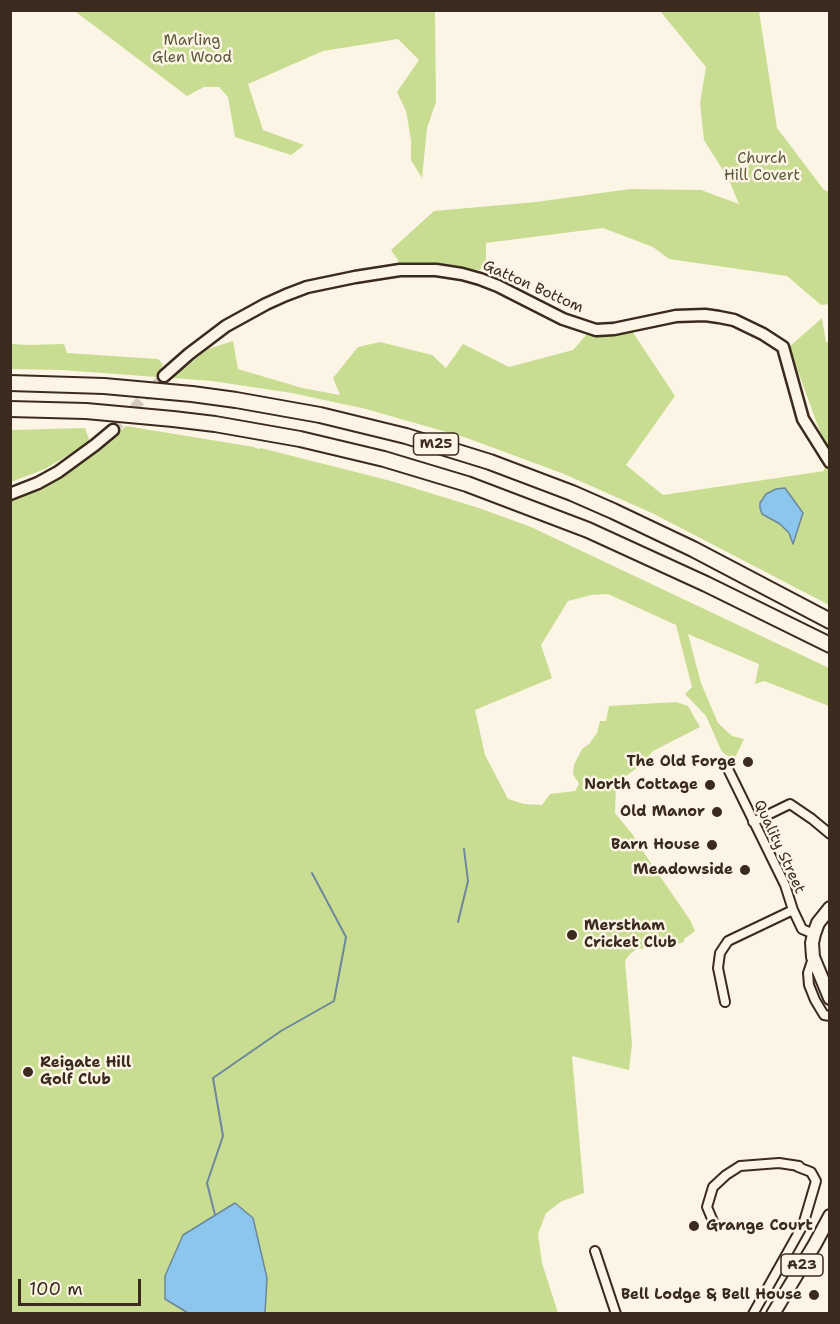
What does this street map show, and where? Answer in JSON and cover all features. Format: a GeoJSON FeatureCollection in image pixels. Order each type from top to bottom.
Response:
{"type":"FeatureCollection","features":[{"type":"Feature","properties":{"kind":"highway","name":"M25"},"geometry":{"type":"LineString","coordinates":[[10,383],[125,388],[236,400],[321,415],[438,445],[531,477],[613,511],[693,549],[830,621]]}},
{"type":"Feature","properties":{"kind":"highway","name":"M25"},"geometry":{"type":"LineString","coordinates":[[10,409],[98,412],[215,424],[300,439],[384,459],[477,488],[588,530],[706,584],[830,645]]}},
{"type":"Feature","properties":{"kind":"main road"},"geometry":{"type":"LineString","coordinates":[[830,908],[818,923],[812,943],[813,957],[830,998]]}},
{"type":"Feature","properties":{"kind":"main road","name":"A23"},"geometry":{"type":"LineString","coordinates":[[773,1314],[830,1216]]}},
{"type":"Feature","properties":{"kind":"street","name":"Gatton Bottom"},"geometry":{"type":"LineString","coordinates":[[164,376],[226,326],[286,295],[329,282],[366,275],[400,270],[436,270],[480,279],[563,319],[596,330],[615,329],[676,316],[705,315],[734,320],[763,334],[783,347],[803,419],[830,462]]}},
{"type":"Feature","properties":{"kind":"street"},"geometry":{"type":"LineString","coordinates":[[10,494],[58,472],[112,430]]}},
{"type":"Feature","properties":{"kind":"street","name":"Quality Street"},"geometry":{"type":"LineString","coordinates":[[726,765],[785,885],[802,929],[814,934]]}},
{"type":"Feature","properties":{"kind":"street"},"geometry":{"type":"LineString","coordinates":[[753,822],[790,804],[830,834]]}},
{"type":"Feature","properties":{"kind":"street"},"geometry":{"type":"LineString","coordinates":[[725,1002],[718,968],[720,953],[728,941],[793,910]]}},
{"type":"Feature","properties":{"kind":"street"},"geometry":{"type":"LineString","coordinates":[[813,957],[808,974],[809,986],[824,1015],[830,1016]]}},
{"type":"Feature","properties":{"kind":"street"},"geometry":{"type":"LineString","coordinates":[[715,1226],[707,1207],[713,1187],[740,1166],[779,1163],[799,1167],[811,1172],[816,1182],[803,1225],[753,1314]]}},
{"type":"Feature","properties":{"kind":"street"},"geometry":{"type":"LineString","coordinates":[[595,1251],[616,1314]]}},
{"type":"Feature","properties":{"kind":"green space","name":"Marling Glen Wood"},"geometry":{"type":"Polygon","coordinates":[[[76,11],[435,11],[436,102],[427,128],[422,178],[411,160],[411,140],[406,111],[397,92],[419,60],[398,39],[323,51],[248,84],[263,130],[304,145],[291,155],[235,137],[228,97],[219,87],[204,87],[187,96],[76,11]]]}},
{"type":"Feature","properties":{"kind":"green space","name":"Church Hill Covert"},"geometry":{"type":"Polygon","coordinates":[[[660,11],[759,11],[777,128],[824,190],[829,192],[829,304],[821,305],[787,276],[669,259],[653,247],[603,228],[486,243],[486,260],[480,270],[419,265],[400,270],[398,260],[391,250],[434,211],[536,202],[630,189],[701,190],[739,204],[729,180],[704,140],[700,103],[706,67],[660,11]]]}},
{"type":"Feature","properties":{"kind":"green space"},"geometry":{"type":"Polygon","coordinates":[[[822,318],[826,342],[829,342],[829,453],[789,347],[822,318]]]}},
{"type":"Feature","properties":{"kind":"green space"},"geometry":{"type":"Polygon","coordinates":[[[632,331],[675,396],[626,465],[663,495],[824,471],[825,461],[830,468],[829,605],[652,513],[564,474],[464,437],[366,409],[292,393],[212,381],[172,378],[208,349],[233,341],[238,369],[302,388],[340,395],[333,378],[358,347],[380,342],[432,355],[446,368],[463,344],[509,367],[573,350],[587,334],[632,331]],[[776,489],[766,494],[760,503],[763,514],[780,524],[789,533],[792,543],[776,489]]]}},
{"type":"Feature","properties":{"kind":"green space"},"geometry":{"type":"Polygon","coordinates":[[[11,344],[64,344],[67,353],[158,359],[163,364],[156,377],[62,370],[11,369],[11,344]]]}},
{"type":"Feature","properties":{"kind":"green space","name":"Reigate Hill Golf Club"},"geometry":{"type":"Polygon","coordinates":[[[126,426],[261,448],[391,481],[479,508],[531,527],[829,668],[829,706],[764,681],[755,684],[759,664],[688,634],[701,683],[718,723],[732,736],[744,739],[734,760],[722,752],[706,716],[685,694],[692,687],[676,625],[608,594],[591,595],[568,601],[541,645],[552,678],[475,710],[485,755],[508,799],[524,804],[542,805],[550,794],[575,791],[579,784],[573,774],[574,765],[582,749],[597,733],[600,721],[606,721],[609,706],[676,702],[688,706],[700,727],[653,751],[643,763],[616,784],[615,813],[633,835],[695,931],[684,939],[684,942],[637,949],[625,961],[632,1044],[629,1070],[572,1056],[584,1193],[562,1201],[546,1213],[538,1234],[542,1263],[558,1313],[11,1314],[11,498],[55,481],[126,426]]]}},
{"type":"Feature","properties":{"kind":"green space"},"geometry":{"type":"Polygon","coordinates":[[[85,428],[90,442],[45,469],[11,482],[11,430],[85,428]]]}},
{"type":"Feature","properties":{"kind":"water"},"geometry":{"type":"Polygon","coordinates":[[[785,488],[803,513],[793,544],[789,533],[780,524],[762,514],[760,508],[760,503],[766,494],[785,488]]]}},
{"type":"Feature","properties":{"kind":"water"},"geometry":{"type":"Polygon","coordinates":[[[235,1203],[253,1218],[267,1278],[265,1313],[188,1313],[165,1299],[165,1276],[183,1235],[235,1203]]]}},
{"type":"Feature","properties":{"kind":"waterway"},"geometry":{"type":"LineString","coordinates":[[458,922],[468,881],[464,849]]}},
{"type":"Feature","properties":{"kind":"waterway"},"geometry":{"type":"LineString","coordinates":[[215,1215],[207,1183],[223,1136],[213,1078],[281,1031],[334,1001],[346,937],[312,873]]}},
{"type":"Feature","properties":{"kind":"tunnel"},"geometry":{"type":"LineString","coordinates":[[113,430],[164,376]]}},
{"type":"Feature","properties":{"kind":"place","name":"The Old Forge"},"geometry":{"type":"Point","coordinates":[748,762]}},
{"type":"Feature","properties":{"kind":"place","name":"North Cottage"},"geometry":{"type":"Point","coordinates":[710,785]}},
{"type":"Feature","properties":{"kind":"place","name":"Old Manor"},"geometry":{"type":"Point","coordinates":[717,812]}},
{"type":"Feature","properties":{"kind":"place","name":"Barn House"},"geometry":{"type":"Point","coordinates":[712,845]}},
{"type":"Feature","properties":{"kind":"place","name":"Meadowside"},"geometry":{"type":"Point","coordinates":[745,870]}},
{"type":"Feature","properties":{"kind":"place","name":"Merstham Cricket Club"},"geometry":{"type":"Point","coordinates":[572,935]}},
{"type":"Feature","properties":{"kind":"place","name":"Reigate Hill Golf Club"},"geometry":{"type":"Point","coordinates":[28,1072]}},
{"type":"Feature","properties":{"kind":"place","name":"Grange Court"},"geometry":{"type":"Point","coordinates":[694,1226]}},
{"type":"Feature","properties":{"kind":"place","name":"Bell Lodge & Bell House"},"geometry":{"type":"Point","coordinates":[814,1295]}}]}
